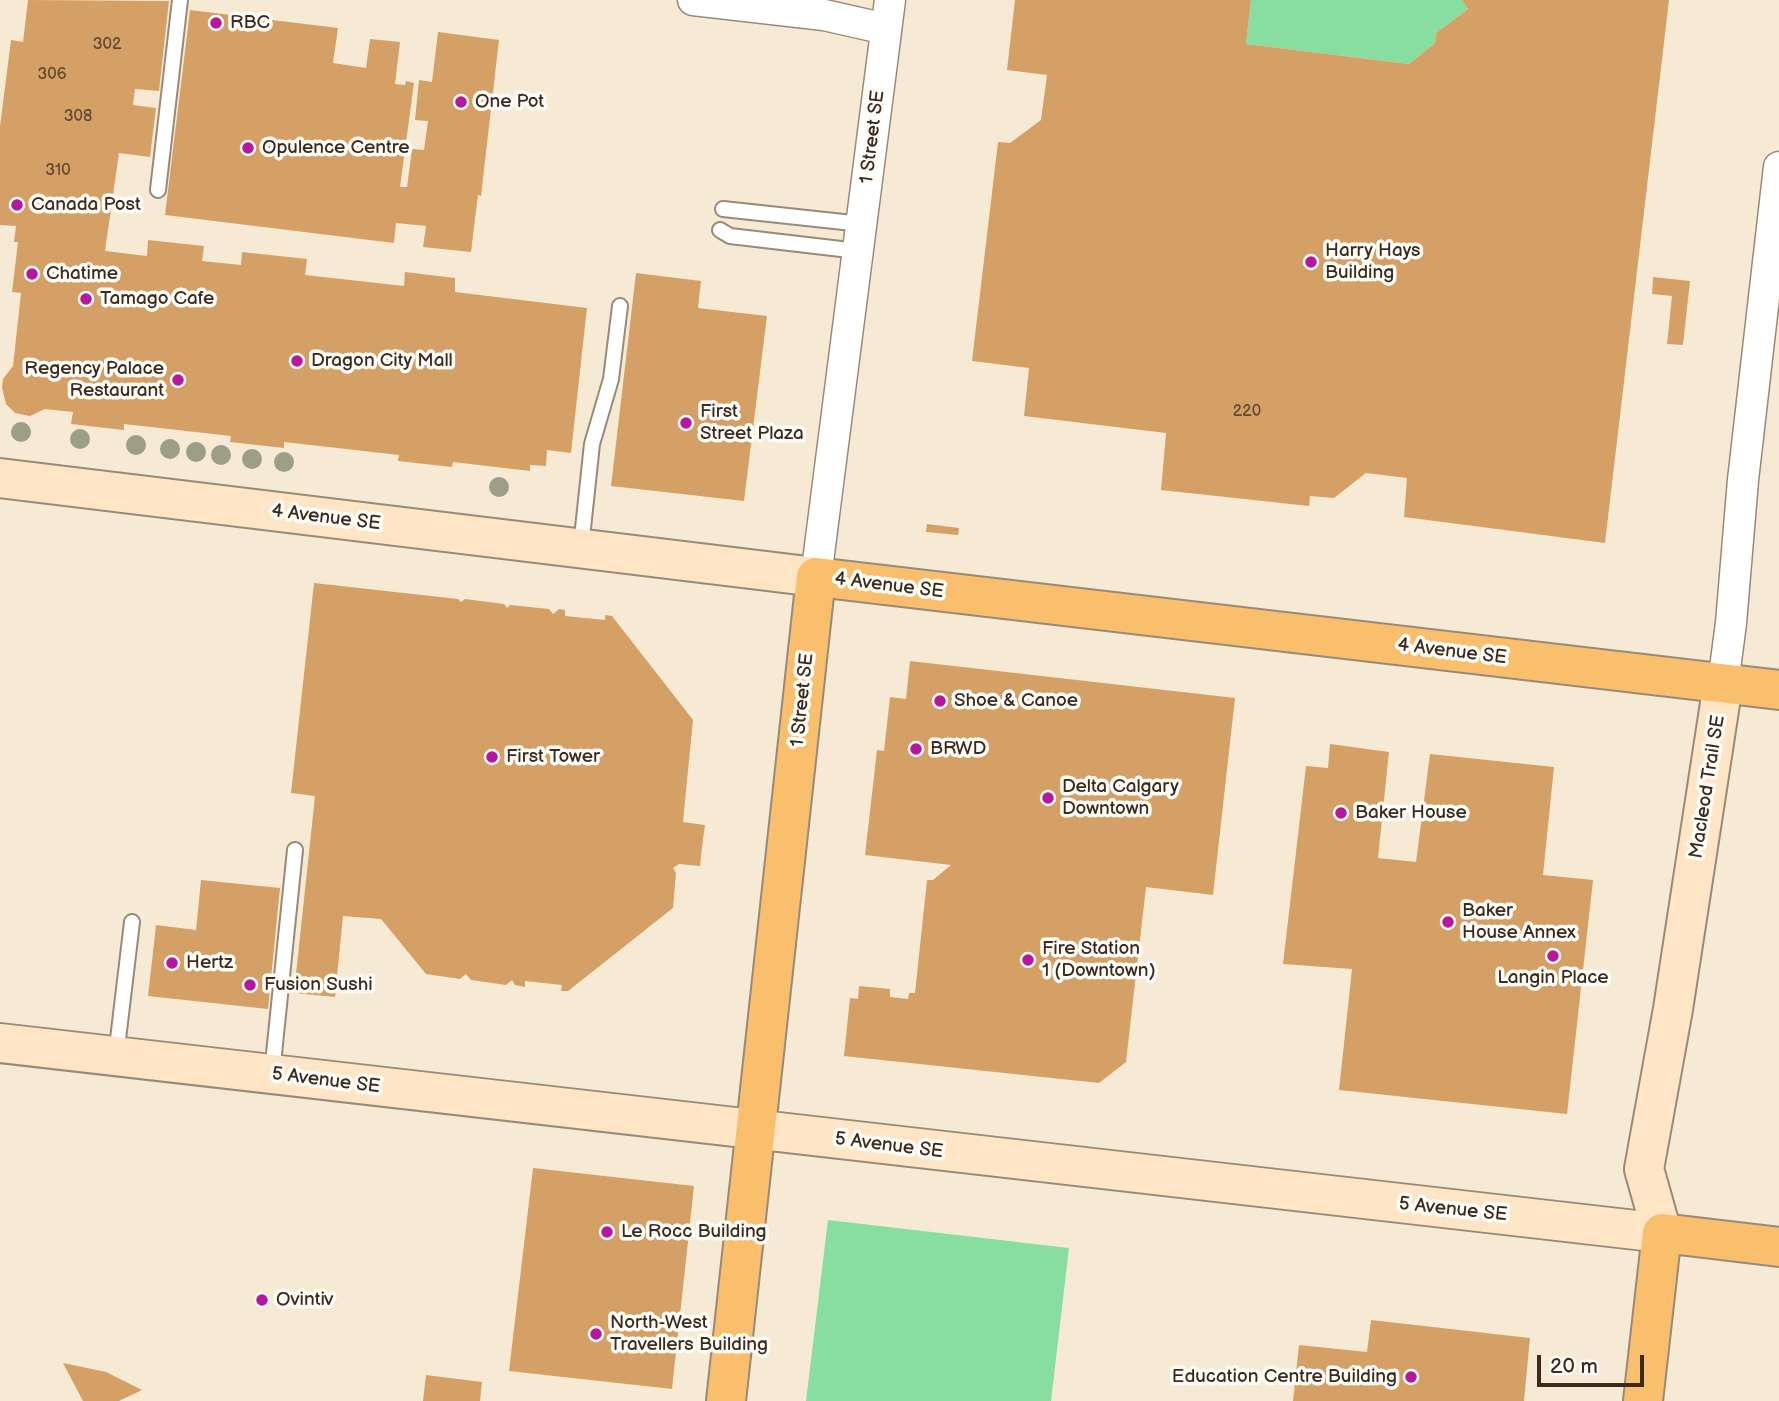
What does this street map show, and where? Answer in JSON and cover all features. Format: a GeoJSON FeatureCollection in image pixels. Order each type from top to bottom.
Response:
{"type":"FeatureCollection","features":[{"type":"Feature","properties":{"kind":"main road","name":"4 Avenue SE"},"geometry":{"type":"LineString","coordinates":[[0,478],[1779,690]]}},
{"type":"Feature","properties":{"kind":"main road","name":"1 Street SE"},"geometry":{"type":"LineString","coordinates":[[726,1401],[816,577]]}},
{"type":"Feature","properties":{"kind":"main road","name":"Macleod Trail SE"},"geometry":{"type":"LineString","coordinates":[[1643,1401],[1662,1233],[1644,1169],[1673,1009],[1723,684]]}},
{"type":"Feature","properties":{"kind":"main road","name":"5 Avenue SE"},"geometry":{"type":"LineString","coordinates":[[0,1043],[1779,1247]]}},
{"type":"Feature","properties":{"kind":"street"},"geometry":{"type":"LineString","coordinates":[[693,0],[824,15],[888,14]]}},
{"type":"Feature","properties":{"kind":"street","name":"1 Street SE"},"geometry":{"type":"LineString","coordinates":[[816,577],[888,14]]}},
{"type":"Feature","properties":{"kind":"street","name":"Macleod Trail SE"},"geometry":{"type":"LineString","coordinates":[[1723,684],[1731,623],[1742,480],[1779,167]]}},
{"type":"Feature","properties":{"kind":"lane"},"geometry":{"type":"LineString","coordinates":[[158,190],[180,0]]}},
{"type":"Feature","properties":{"kind":"lane"},"geometry":{"type":"LineString","coordinates":[[723,209],[860,237]]}},
{"type":"Feature","properties":{"kind":"lane"},"geometry":{"type":"LineString","coordinates":[[720,230],[730,236],[860,237]]}},
{"type":"Feature","properties":{"kind":"lane"},"geometry":{"type":"LineString","coordinates":[[581,549],[592,444],[611,379],[620,306]]}},
{"type":"Feature","properties":{"kind":"lane"},"geometry":{"type":"LineString","coordinates":[[272,1074],[295,850]]}},
{"type":"Feature","properties":{"kind":"lane"},"geometry":{"type":"LineString","coordinates":[[116,1056],[132,922]]}},
{"type":"Feature","properties":{"kind":"green space"},"geometry":{"type":"Polygon","coordinates":[[[1251,0],[1462,0],[1468,9],[1436,33],[1435,43],[1409,64],[1246,44],[1251,0]]]}},
{"type":"Feature","properties":{"kind":"green space"},"geometry":{"type":"Polygon","coordinates":[[[828,1220],[1069,1248],[1051,1401],[806,1401],[828,1220]]]}},
{"type":"Feature","properties":{"kind":"building","name":"Dragon City Mall"},"geometry":{"type":"Polygon","coordinates":[[[28,0],[169,1],[159,91],[135,89],[133,105],[156,108],[150,157],[119,153],[105,251],[147,256],[148,240],[204,246],[202,261],[241,265],[242,252],[307,259],[305,275],[404,286],[405,272],[455,278],[455,292],[587,308],[571,453],[547,450],[546,466],[530,465],[530,471],[453,462],[452,467],[398,461],[399,455],[284,442],[284,448],[230,442],[231,436],[124,424],[124,430],[71,424],[73,412],[45,409],[30,416],[15,413],[6,404],[2,388],[3,379],[13,366],[21,293],[12,292],[18,242],[14,242],[16,226],[0,225],[0,126],[11,40],[23,42],[28,0]]]}},
{"type":"Feature","properties":{"kind":"building","name":"Harry Hays Building"},"geometry":{"type":"Polygon","coordinates":[[[1015,0],[1251,0],[1246,44],[1409,64],[1435,43],[1436,33],[1468,9],[1462,0],[1669,0],[1605,543],[1404,517],[1407,478],[1366,473],[1334,498],[1310,496],[1309,506],[1161,490],[1166,433],[1024,416],[1029,368],[972,361],[998,142],[1010,143],[1041,120],[1047,75],[1007,70],[1015,0]]]}},
{"type":"Feature","properties":{"kind":"building"},"geometry":{"type":"Polygon","coordinates":[[[190,10],[338,28],[333,63],[366,68],[370,39],[400,42],[395,84],[405,85],[406,81],[414,83],[400,187],[407,187],[412,149],[424,150],[428,121],[415,120],[419,80],[432,82],[438,32],[499,40],[481,196],[478,195],[471,252],[423,247],[426,226],[396,223],[394,243],[165,215],[190,10]]]}},
{"type":"Feature","properties":{"kind":"building","name":"First Street Plaza"},"geometry":{"type":"Polygon","coordinates":[[[636,273],[701,281],[698,308],[767,316],[744,501],[611,486],[636,273]]]}},
{"type":"Feature","properties":{"kind":"building"},"geometry":{"type":"Polygon","coordinates":[[[1653,277],[1690,281],[1683,345],[1667,344],[1672,296],[1652,294],[1653,277]]]}},
{"type":"Feature","properties":{"kind":"building"},"geometry":{"type":"Polygon","coordinates":[[[927,524],[959,528],[958,535],[926,532],[927,524]]]}},
{"type":"Feature","properties":{"kind":"building","name":"First Tower"},"geometry":{"type":"Polygon","coordinates":[[[314,583],[458,599],[461,602],[465,599],[504,604],[507,608],[510,605],[549,609],[553,614],[559,609],[565,610],[565,616],[605,620],[605,615],[612,616],[693,720],[683,822],[705,825],[700,866],[679,864],[673,868],[676,873],[673,908],[568,991],[561,991],[562,985],[525,981],[525,987],[515,985],[512,980],[506,985],[471,980],[466,974],[460,979],[426,974],[381,919],[343,916],[335,997],[294,993],[315,796],[291,793],[314,583]]]}},
{"type":"Feature","properties":{"kind":"building"},"geometry":{"type":"Polygon","coordinates":[[[910,661],[1235,698],[1213,895],[1146,887],[1126,1062],[1099,1083],[844,1056],[850,998],[858,999],[859,986],[890,989],[890,997],[908,999],[909,993],[915,993],[927,880],[933,880],[951,865],[865,855],[877,750],[884,751],[890,697],[906,699],[910,661]]]}},
{"type":"Feature","properties":{"kind":"building"},"geometry":{"type":"Polygon","coordinates":[[[1330,744],[1389,752],[1378,858],[1416,862],[1430,754],[1554,767],[1543,875],[1593,880],[1567,1114],[1339,1090],[1352,969],[1283,964],[1306,766],[1328,768],[1330,744]]]}},
{"type":"Feature","properties":{"kind":"building"},"geometry":{"type":"Polygon","coordinates":[[[201,880],[280,888],[268,1009],[148,996],[156,925],[196,930],[201,880]]]}},
{"type":"Feature","properties":{"kind":"building"},"geometry":{"type":"Polygon","coordinates":[[[533,1168],[694,1186],[672,1389],[509,1371],[533,1168]]]}},
{"type":"Feature","properties":{"kind":"building","name":"Education Centre Building"},"geometry":{"type":"Polygon","coordinates":[[[1371,1320],[1530,1338],[1524,1401],[1293,1401],[1299,1345],[1367,1352],[1371,1320]]]}},
{"type":"Feature","properties":{"kind":"building"},"geometry":{"type":"Polygon","coordinates":[[[63,1363],[106,1372],[142,1390],[119,1401],[83,1401],[63,1363]]]}},
{"type":"Feature","properties":{"kind":"building"},"geometry":{"type":"Polygon","coordinates":[[[426,1375],[482,1382],[480,1401],[423,1401],[426,1375]]]}},
{"type":"Feature","properties":{"kind":"place","name":"RBC"},"geometry":{"type":"Point","coordinates":[216,23]}},
{"type":"Feature","properties":{"kind":"place","name":"One Pot"},"geometry":{"type":"Point","coordinates":[461,102]}},
{"type":"Feature","properties":{"kind":"place","name":"Opulence Centre"},"geometry":{"type":"Point","coordinates":[248,148]}},
{"type":"Feature","properties":{"kind":"place","name":"Canada Post"},"geometry":{"type":"Point","coordinates":[17,205]}},
{"type":"Feature","properties":{"kind":"place","name":"Harry Hays Building"},"geometry":{"type":"Point","coordinates":[1311,262]}},
{"type":"Feature","properties":{"kind":"place","name":"Chatime"},"geometry":{"type":"Point","coordinates":[32,274]}},
{"type":"Feature","properties":{"kind":"place","name":"Tamago Cafe"},"geometry":{"type":"Point","coordinates":[86,299]}},
{"type":"Feature","properties":{"kind":"place","name":"Dragon City Mall"},"geometry":{"type":"Point","coordinates":[297,361]}},
{"type":"Feature","properties":{"kind":"place","name":"Regency Palace Restaurant"},"geometry":{"type":"Point","coordinates":[178,380]}},
{"type":"Feature","properties":{"kind":"place","name":"First Street Plaza"},"geometry":{"type":"Point","coordinates":[686,423]}},
{"type":"Feature","properties":{"kind":"place","name":"Shoe & Canoe"},"geometry":{"type":"Point","coordinates":[940,701]}},
{"type":"Feature","properties":{"kind":"place","name":"BRWD"},"geometry":{"type":"Point","coordinates":[916,749]}},
{"type":"Feature","properties":{"kind":"place","name":"First Tower"},"geometry":{"type":"Point","coordinates":[492,757]}},
{"type":"Feature","properties":{"kind":"place","name":"Delta Calgary Downtown"},"geometry":{"type":"Point","coordinates":[1048,798]}},
{"type":"Feature","properties":{"kind":"place","name":"Baker House"},"geometry":{"type":"Point","coordinates":[1341,813]}},
{"type":"Feature","properties":{"kind":"place","name":"Baker House Annex"},"geometry":{"type":"Point","coordinates":[1448,922]}},
{"type":"Feature","properties":{"kind":"place","name":"Langin Place"},"geometry":{"type":"Point","coordinates":[1553,956]}},
{"type":"Feature","properties":{"kind":"place","name":"Fire Station 1 (Downtown)"},"geometry":{"type":"Point","coordinates":[1028,960]}},
{"type":"Feature","properties":{"kind":"place","name":"Hertz"},"geometry":{"type":"Point","coordinates":[172,963]}},
{"type":"Feature","properties":{"kind":"place","name":"Fusion Sushi"},"geometry":{"type":"Point","coordinates":[250,985]}},
{"type":"Feature","properties":{"kind":"place","name":"Le Rocc Building"},"geometry":{"type":"Point","coordinates":[607,1232]}},
{"type":"Feature","properties":{"kind":"place","name":"Ovintiv"},"geometry":{"type":"Point","coordinates":[262,1300]}},
{"type":"Feature","properties":{"kind":"place","name":"North-West Travellers Building"},"geometry":{"type":"Point","coordinates":[596,1334]}},
{"type":"Feature","properties":{"kind":"place","name":"Education Centre Building"},"geometry":{"type":"Point","coordinates":[1411,1377]}}]}
